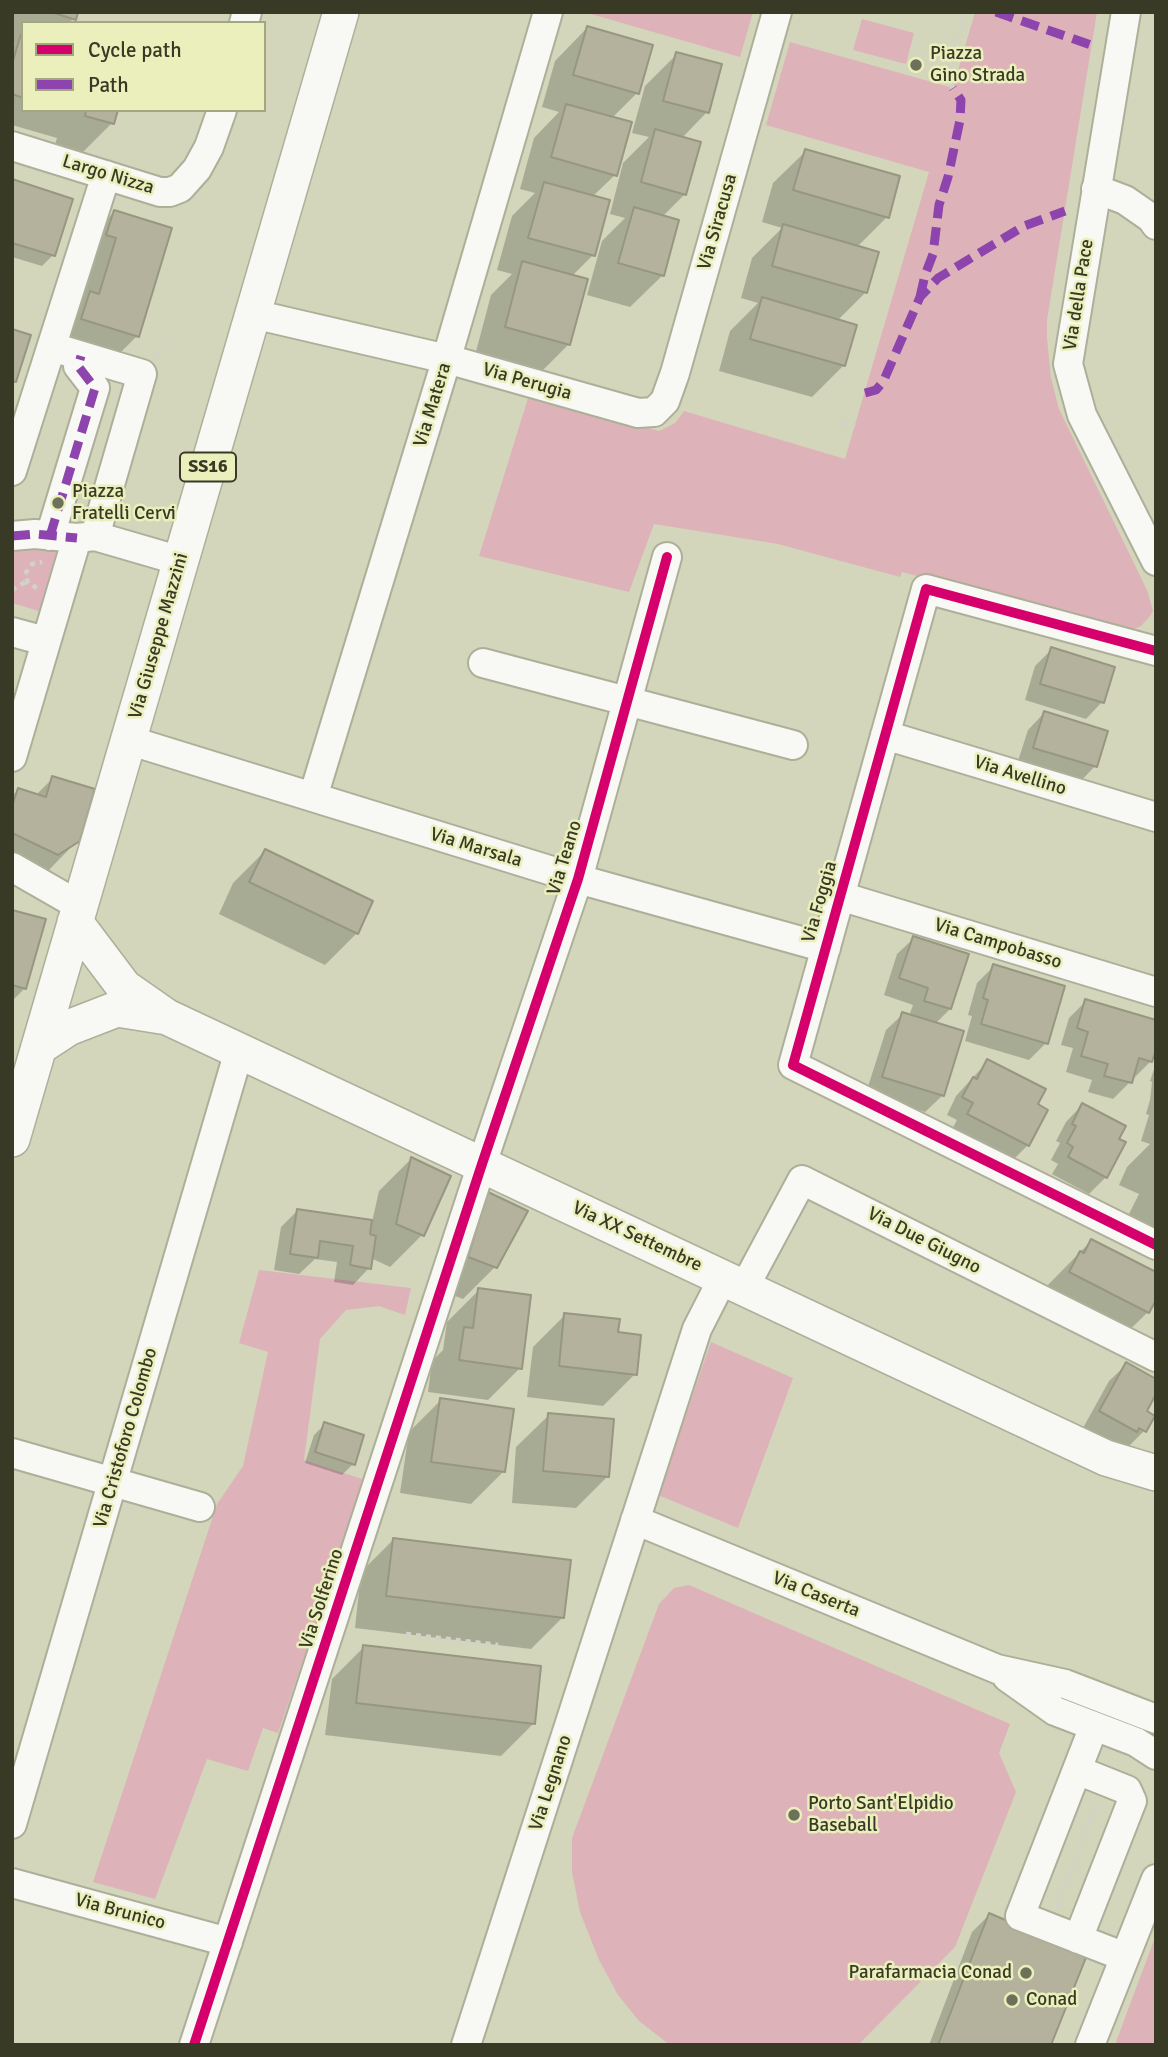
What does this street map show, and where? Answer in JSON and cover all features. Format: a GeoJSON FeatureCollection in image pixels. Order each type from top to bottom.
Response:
{"type":"FeatureCollection","features":[{"type":"Feature","properties":{"kind":"main road","name":"Via Giuseppe Mazzini"},"geometry":{"type":"LineString","coordinates":[[12,1139],[341,12]]}},
{"type":"Feature","properties":{"kind":"main road"},"geometry":{"type":"LineString","coordinates":[[39,1047],[121,998],[78,914]]}},
{"type":"Feature","properties":{"kind":"main road","name":"Via XX Settembre"},"geometry":{"type":"LineString","coordinates":[[59,979],[89,996],[121,998],[167,1017],[1106,1458],[1156,1472]]}},
{"type":"Feature","properties":{"kind":"main road","name":"Via XX Settembre"},"geometry":{"type":"LineString","coordinates":[[1106,1458],[1156,1455]]}},
{"type":"Feature","properties":{"kind":"street","name":"Via Matera"},"geometry":{"type":"LineString","coordinates":[[313,797],[447,359],[548,12]]}},
{"type":"Feature","properties":{"kind":"street","name":"Via Siracusa"},"geometry":{"type":"LineString","coordinates":[[638,413],[654,412],[666,401],[676,373],[777,12]]}},
{"type":"Feature","properties":{"kind":"street","name":"Via della Pace"},"geometry":{"type":"LineString","coordinates":[[1126,12],[1068,364],[1082,415],[1156,561]]}},
{"type":"Feature","properties":{"kind":"street","name":"Largo Nizza"},"geometry":{"type":"LineString","coordinates":[[12,146],[160,192],[170,192],[180,188],[197,169],[209,147],[221,112]]}},
{"type":"Feature","properties":{"kind":"street"},"geometry":{"type":"LineString","coordinates":[[12,471],[106,175]]}},
{"type":"Feature","properties":{"kind":"street"},"geometry":{"type":"LineString","coordinates":[[1096,189],[1125,200],[1156,225]]}},
{"type":"Feature","properties":{"kind":"street","name":"Via Perugia"},"geometry":{"type":"LineString","coordinates":[[253,314],[447,359],[638,413]]}},
{"type":"Feature","properties":{"kind":"street"},"geometry":{"type":"LineString","coordinates":[[12,757],[74,537],[142,374],[51,347]]}},
{"type":"Feature","properties":{"kind":"street"},"geometry":{"type":"LineString","coordinates":[[74,537],[95,388],[78,366],[81,356]]}},
{"type":"Feature","properties":{"kind":"street"},"geometry":{"type":"LineString","coordinates":[[12,536],[22,534],[74,537],[181,561]]}},
{"type":"Feature","properties":{"kind":"street","name":"Via Teano"},"geometry":{"type":"LineString","coordinates":[[482,1164],[578,879],[667,557]]}},
{"type":"Feature","properties":{"kind":"street","name":"Via Foggia"},"geometry":{"type":"LineString","coordinates":[[1156,650],[926,589],[793,1065],[1156,1245]]}},
{"type":"Feature","properties":{"kind":"street"},"geometry":{"type":"LineString","coordinates":[[12,632],[45,641]]}},
{"type":"Feature","properties":{"kind":"street"},"geometry":{"type":"LineString","coordinates":[[483,663],[793,745]]}},
{"type":"Feature","properties":{"kind":"street","name":"Via Avellino"},"geometry":{"type":"LineString","coordinates":[[885,735],[1156,817]]}},
{"type":"Feature","properties":{"kind":"street","name":"Via Marsala"},"geometry":{"type":"LineString","coordinates":[[128,740],[578,879],[826,947]]}},
{"type":"Feature","properties":{"kind":"street"},"geometry":{"type":"LineString","coordinates":[[12,867],[78,914]]}},
{"type":"Feature","properties":{"kind":"street","name":"Via Campobasso"},"geometry":{"type":"LineString","coordinates":[[840,896],[1156,992]]}},
{"type":"Feature","properties":{"kind":"street","name":"Via Cristoforo Colombo"},"geometry":{"type":"LineString","coordinates":[[12,1824],[239,1051]]}},
{"type":"Feature","properties":{"kind":"street","name":"Via Solferino"},"geometry":{"type":"LineString","coordinates":[[194,2045],[482,1164]]}},
{"type":"Feature","properties":{"kind":"street","name":"Via Due Giugno"},"geometry":{"type":"LineString","coordinates":[[733,1283],[802,1180],[1156,1357]]}},
{"type":"Feature","properties":{"kind":"street","name":"Via Legnano"},"geometry":{"type":"LineString","coordinates":[[466,2045],[697,1329],[733,1283]]}},
{"type":"Feature","properties":{"kind":"street"},"geometry":{"type":"LineString","coordinates":[[12,1453],[200,1507]]}},
{"type":"Feature","properties":{"kind":"street","name":"Via Caserta"},"geometry":{"type":"LineString","coordinates":[[635,1520],[996,1669],[1065,1684],[1156,1719]]}},
{"type":"Feature","properties":{"kind":"street","name":"Via Caserta"},"geometry":{"type":"LineString","coordinates":[[996,1669],[1055,1711],[1136,1742],[1156,1755]]}},
{"type":"Feature","properties":{"kind":"street"},"geometry":{"type":"LineString","coordinates":[[1094,1726],[1020,1916],[1125,1957]]}},
{"type":"Feature","properties":{"kind":"street"},"geometry":{"type":"LineString","coordinates":[[1077,1770],[1127,1790],[1132,1801],[1078,1939]]}},
{"type":"Feature","properties":{"kind":"street","name":"Via Brunico"},"geometry":{"type":"LineString","coordinates":[[12,1883],[228,1942]]}},
{"type":"Feature","properties":{"kind":"street"},"geometry":{"type":"LineString","coordinates":[[1090,2045],[1155,1885]]}},
{"type":"Feature","properties":{"kind":"path"},"geometry":{"type":"LineString","coordinates":[[953,88],[947,79],[965,12]]}},
{"type":"Feature","properties":{"kind":"path"},"geometry":{"type":"LineString","coordinates":[[844,423],[855,426]]}},
{"type":"Feature","properties":{"kind":"path"},"geometry":{"type":"LineString","coordinates":[[12,590],[27,581]]}},
{"type":"Feature","properties":{"kind":"path"},"geometry":{"type":"LineString","coordinates":[[406,1634],[498,1645]]}},
{"type":"Feature","properties":{"kind":"path"},"geometry":{"type":"LineString","coordinates":[[1049,1927],[1106,1782]]}},
{"type":"Feature","properties":{"kind":"shaded area"},"geometry":{"type":"Polygon","coordinates":[[[584,12],[753,12],[740,57],[584,12]]]}},
{"type":"Feature","properties":{"kind":"shaded area"},"geometry":{"type":"Polygon","coordinates":[[[975,12],[1097,12],[1047,320],[1047,338],[1051,378],[1059,409],[1147,590],[1153,611],[1141,626],[1125,633],[902,572],[900,577],[778,544],[654,524],[629,592],[479,556],[529,395],[659,431],[675,423],[684,411],[845,459],[929,172],[766,125],[790,42],[953,88],[975,12]]]}},
{"type":"Feature","properties":{"kind":"shaded area"},"geometry":{"type":"Polygon","coordinates":[[[862,19],[914,33],[906,64],[853,50],[862,19]]]}},
{"type":"Feature","properties":{"kind":"shaded area"},"geometry":{"type":"Polygon","coordinates":[[[12,536],[64,538],[42,612],[12,603],[12,536]]]}},
{"type":"Feature","properties":{"kind":"shaded area"},"geometry":{"type":"Polygon","coordinates":[[[259,1270],[411,1288],[405,1315],[379,1306],[346,1310],[320,1339],[304,1460],[365,1480],[278,1733],[263,1728],[248,1771],[207,1759],[155,1899],[93,1882],[217,1504],[243,1466],[268,1352],[239,1343],[259,1270]]]}},
{"type":"Feature","properties":{"kind":"shaded area"},"geometry":{"type":"Polygon","coordinates":[[[711,1342],[793,1378],[738,1528],[658,1495],[711,1342]]]}},
{"type":"Feature","properties":{"kind":"shaded area","name":"Porto Sant'Elpidio Baseball"},"geometry":{"type":"Polygon","coordinates":[[[689,1585],[1010,1724],[999,1753],[1016,1792],[955,1947],[858,2045],[670,2045],[639,2021],[618,1995],[599,1960],[580,1912],[572,1872],[572,1838],[659,1604],[674,1588],[689,1585]]]}},
{"type":"Feature","properties":{"kind":"shaded area"},"geometry":{"type":"Polygon","coordinates":[[[1156,1935],[1156,2045],[1115,2045],[1123,2023],[1156,1935]]]}},
{"type":"Feature","properties":{"kind":"building"},"geometry":{"type":"Polygon","coordinates":[[[51,12],[78,12],[76,20],[51,12]]]}},
{"type":"Feature","properties":{"kind":"building"},"geometry":{"type":"Polygon","coordinates":[[[587,26],[653,45],[639,94],[573,75],[587,26]]]}},
{"type":"Feature","properties":{"kind":"building"},"geometry":{"type":"Polygon","coordinates":[[[21,34],[21,97],[12,94],[12,64],[21,34]]]}},
{"type":"Feature","properties":{"kind":"building"},"geometry":{"type":"Polygon","coordinates":[[[676,52],[722,64],[709,113],[663,101],[676,52]]]}},
{"type":"Feature","properties":{"kind":"building"},"geometry":{"type":"Polygon","coordinates":[[[566,104],[632,122],[617,176],[551,157],[566,104]]]}},
{"type":"Feature","properties":{"kind":"building"},"geometry":{"type":"Polygon","coordinates":[[[86,112],[117,112],[114,124],[85,116],[86,112]]]}},
{"type":"Feature","properties":{"kind":"building"},"geometry":{"type":"Polygon","coordinates":[[[655,129],[701,142],[686,195],[641,182],[655,129]]]}},
{"type":"Feature","properties":{"kind":"building"},"geometry":{"type":"Polygon","coordinates":[[[805,149],[900,176],[889,218],[793,190],[805,149]]]}},
{"type":"Feature","properties":{"kind":"building"},"geometry":{"type":"Polygon","coordinates":[[[12,179],[73,199],[55,256],[12,243],[12,179]]]}},
{"type":"Feature","properties":{"kind":"building"},"geometry":{"type":"Polygon","coordinates":[[[544,182],[610,200],[595,256],[528,238],[544,182]]]}},
{"type":"Feature","properties":{"kind":"building"},"geometry":{"type":"Polygon","coordinates":[[[634,207],[679,220],[664,276],[618,263],[634,207]]]}},
{"type":"Feature","properties":{"kind":"building"},"geometry":{"type":"Polygon","coordinates":[[[114,210],[172,228],[139,337],[81,319],[90,291],[99,294],[116,238],[106,235],[114,210]]]}},
{"type":"Feature","properties":{"kind":"building"},"geometry":{"type":"Polygon","coordinates":[[[783,224],[879,252],[867,293],[772,266],[783,224]]]}},
{"type":"Feature","properties":{"kind":"building"},"geometry":{"type":"Polygon","coordinates":[[[522,261],[588,279],[570,345],[505,327],[522,261]]]}},
{"type":"Feature","properties":{"kind":"building"},"geometry":{"type":"Polygon","coordinates":[[[762,297],[857,325],[845,366],[750,339],[762,297]]]}},
{"type":"Feature","properties":{"kind":"building"},"geometry":{"type":"Polygon","coordinates":[[[12,329],[31,335],[16,382],[12,381],[12,329]]]}},
{"type":"Feature","properties":{"kind":"building"},"geometry":{"type":"Polygon","coordinates":[[[1051,647],[1115,667],[1104,703],[1040,684],[1051,647]]]}},
{"type":"Feature","properties":{"kind":"building"},"geometry":{"type":"Polygon","coordinates":[[[1044,711],[1108,731],[1097,767],[1033,748],[1044,711]]]}},
{"type":"Feature","properties":{"kind":"building"},"geometry":{"type":"Polygon","coordinates":[[[52,776],[95,789],[80,841],[58,855],[12,833],[12,806],[18,788],[46,797],[52,776]]]}},
{"type":"Feature","properties":{"kind":"building"},"geometry":{"type":"Polygon","coordinates":[[[265,849],[373,901],[358,934],[249,882],[265,849]]]}},
{"type":"Feature","properties":{"kind":"building"},"geometry":{"type":"Polygon","coordinates":[[[12,910],[46,919],[26,989],[12,985],[12,910]]]}},
{"type":"Feature","properties":{"kind":"building"},"geometry":{"type":"Polygon","coordinates":[[[913,936],[969,954],[951,1009],[924,1001],[928,988],[899,978],[913,936]]]}},
{"type":"Feature","properties":{"kind":"building"},"geometry":{"type":"Polygon","coordinates":[[[993,964],[1065,986],[1048,1044],[981,1024],[988,1000],[983,998],[993,964]]]}},
{"type":"Feature","properties":{"kind":"building"},"geometry":{"type":"Polygon","coordinates":[[[1085,999],[1156,1020],[1156,1050],[1152,1062],[1139,1058],[1132,1083],[1104,1076],[1108,1064],[1081,1056],[1088,1032],[1077,1028],[1085,999]]]}},
{"type":"Feature","properties":{"kind":"building"},"geometry":{"type":"Polygon","coordinates":[[[902,1012],[964,1031],[944,1096],[882,1077],[902,1012]]]}},
{"type":"Feature","properties":{"kind":"building"},"geometry":{"type":"Polygon","coordinates":[[[987,1059],[1046,1089],[1038,1104],[1048,1110],[1029,1146],[967,1114],[973,1103],[962,1097],[973,1077],[977,1079],[987,1059]]]}},
{"type":"Feature","properties":{"kind":"building"},"geometry":{"type":"Polygon","coordinates":[[[1082,1103],[1126,1126],[1119,1139],[1126,1142],[1107,1178],[1068,1157],[1073,1147],[1067,1143],[1076,1126],[1072,1124],[1082,1103]]]}},
{"type":"Feature","properties":{"kind":"building"},"geometry":{"type":"Polygon","coordinates":[[[411,1157],[451,1176],[424,1236],[396,1224],[411,1157]]]}},
{"type":"Feature","properties":{"kind":"building"},"geometry":{"type":"Polygon","coordinates":[[[488,1192],[528,1211],[497,1268],[468,1257],[488,1192]]]}},
{"type":"Feature","properties":{"kind":"building"},"geometry":{"type":"Polygon","coordinates":[[[297,1209],[372,1220],[370,1234],[376,1236],[371,1269],[350,1265],[353,1246],[320,1241],[318,1258],[290,1254],[297,1209]]]}},
{"type":"Feature","properties":{"kind":"building"},"geometry":{"type":"Polygon","coordinates":[[[1091,1239],[1156,1272],[1156,1300],[1149,1313],[1069,1272],[1080,1251],[1084,1253],[1091,1239]]]}},
{"type":"Feature","properties":{"kind":"building"},"geometry":{"type":"Polygon","coordinates":[[[478,1288],[531,1295],[522,1369],[459,1360],[464,1327],[473,1328],[478,1288]]]}},
{"type":"Feature","properties":{"kind":"building"},"geometry":{"type":"Polygon","coordinates":[[[564,1313],[620,1319],[618,1332],[641,1335],[637,1375],[559,1366],[564,1313]]]}},
{"type":"Feature","properties":{"kind":"building"},"geometry":{"type":"Polygon","coordinates":[[[1126,1362],[1156,1379],[1155,1396],[1147,1411],[1155,1416],[1146,1432],[1139,1428],[1137,1432],[1099,1411],[1126,1362]]]}},
{"type":"Feature","properties":{"kind":"building"},"geometry":{"type":"Polygon","coordinates":[[[440,1398],[514,1409],[505,1472],[431,1462],[440,1398]]]}},
{"type":"Feature","properties":{"kind":"building"},"geometry":{"type":"Polygon","coordinates":[[[548,1413],[614,1419],[609,1477],[543,1471],[548,1413]]]}},
{"type":"Feature","properties":{"kind":"building"},"geometry":{"type":"Polygon","coordinates":[[[324,1422],[364,1435],[355,1465],[315,1452],[324,1422]]]}},
{"type":"Feature","properties":{"kind":"building"},"geometry":{"type":"Polygon","coordinates":[[[393,1538],[571,1560],[564,1618],[386,1596],[393,1538]]]}},
{"type":"Feature","properties":{"kind":"building"},"geometry":{"type":"Polygon","coordinates":[[[363,1645],[541,1666],[535,1724],[356,1703],[363,1645]]]}},
{"type":"Feature","properties":{"kind":"building","name":"Conad"},"geometry":{"type":"Polygon","coordinates":[[[989,1913],[1087,1955],[1051,2045],[938,2045],[989,1913]]]}},
{"type":"Feature","properties":{"kind":"marked path"},"geometry":{"type":"LineString","coordinates":[[996,12],[1091,45]]}},
{"type":"Feature","properties":{"kind":"marked path"},"geometry":{"type":"LineString","coordinates":[[920,297],[933,254],[939,205],[960,120],[961,100],[953,88]]}},
{"type":"Feature","properties":{"kind":"marked path"},"geometry":{"type":"LineString","coordinates":[[865,393],[876,390],[883,382],[920,297],[938,278],[1024,226],[1065,211]]}},
{"type":"Feature","properties":{"kind":"marked path"},"geometry":{"type":"LineString","coordinates":[[50,536],[95,388],[78,366],[81,356]]}},
{"type":"Feature","properties":{"kind":"marked path"},"geometry":{"type":"LineString","coordinates":[[12,536],[35,534],[77,538]]}},
{"type":"Feature","properties":{"kind":"cycle path"},"geometry":{"type":"LineString","coordinates":[[194,2045],[578,879],[667,557]]}},
{"type":"Feature","properties":{"kind":"cycle path"},"geometry":{"type":"LineString","coordinates":[[1156,651],[926,589],[793,1065],[1156,1245]]}},
{"type":"Feature","properties":{"kind":"place","name":"Piazza Gino Strada"},"geometry":{"type":"Point","coordinates":[916,65]}},
{"type":"Feature","properties":{"kind":"place","name":"Piazza Fratelli Cervi"},"geometry":{"type":"Point","coordinates":[58,503]}},
{"type":"Feature","properties":{"kind":"place","name":"Porto Sant'Elpidio Baseball"},"geometry":{"type":"Point","coordinates":[794,1815]}},
{"type":"Feature","properties":{"kind":"place","name":"Parafarmacia Conad"},"geometry":{"type":"Point","coordinates":[1026,1973]}},
{"type":"Feature","properties":{"kind":"place","name":"Conad"},"geometry":{"type":"Point","coordinates":[1012,2000]}}]}
